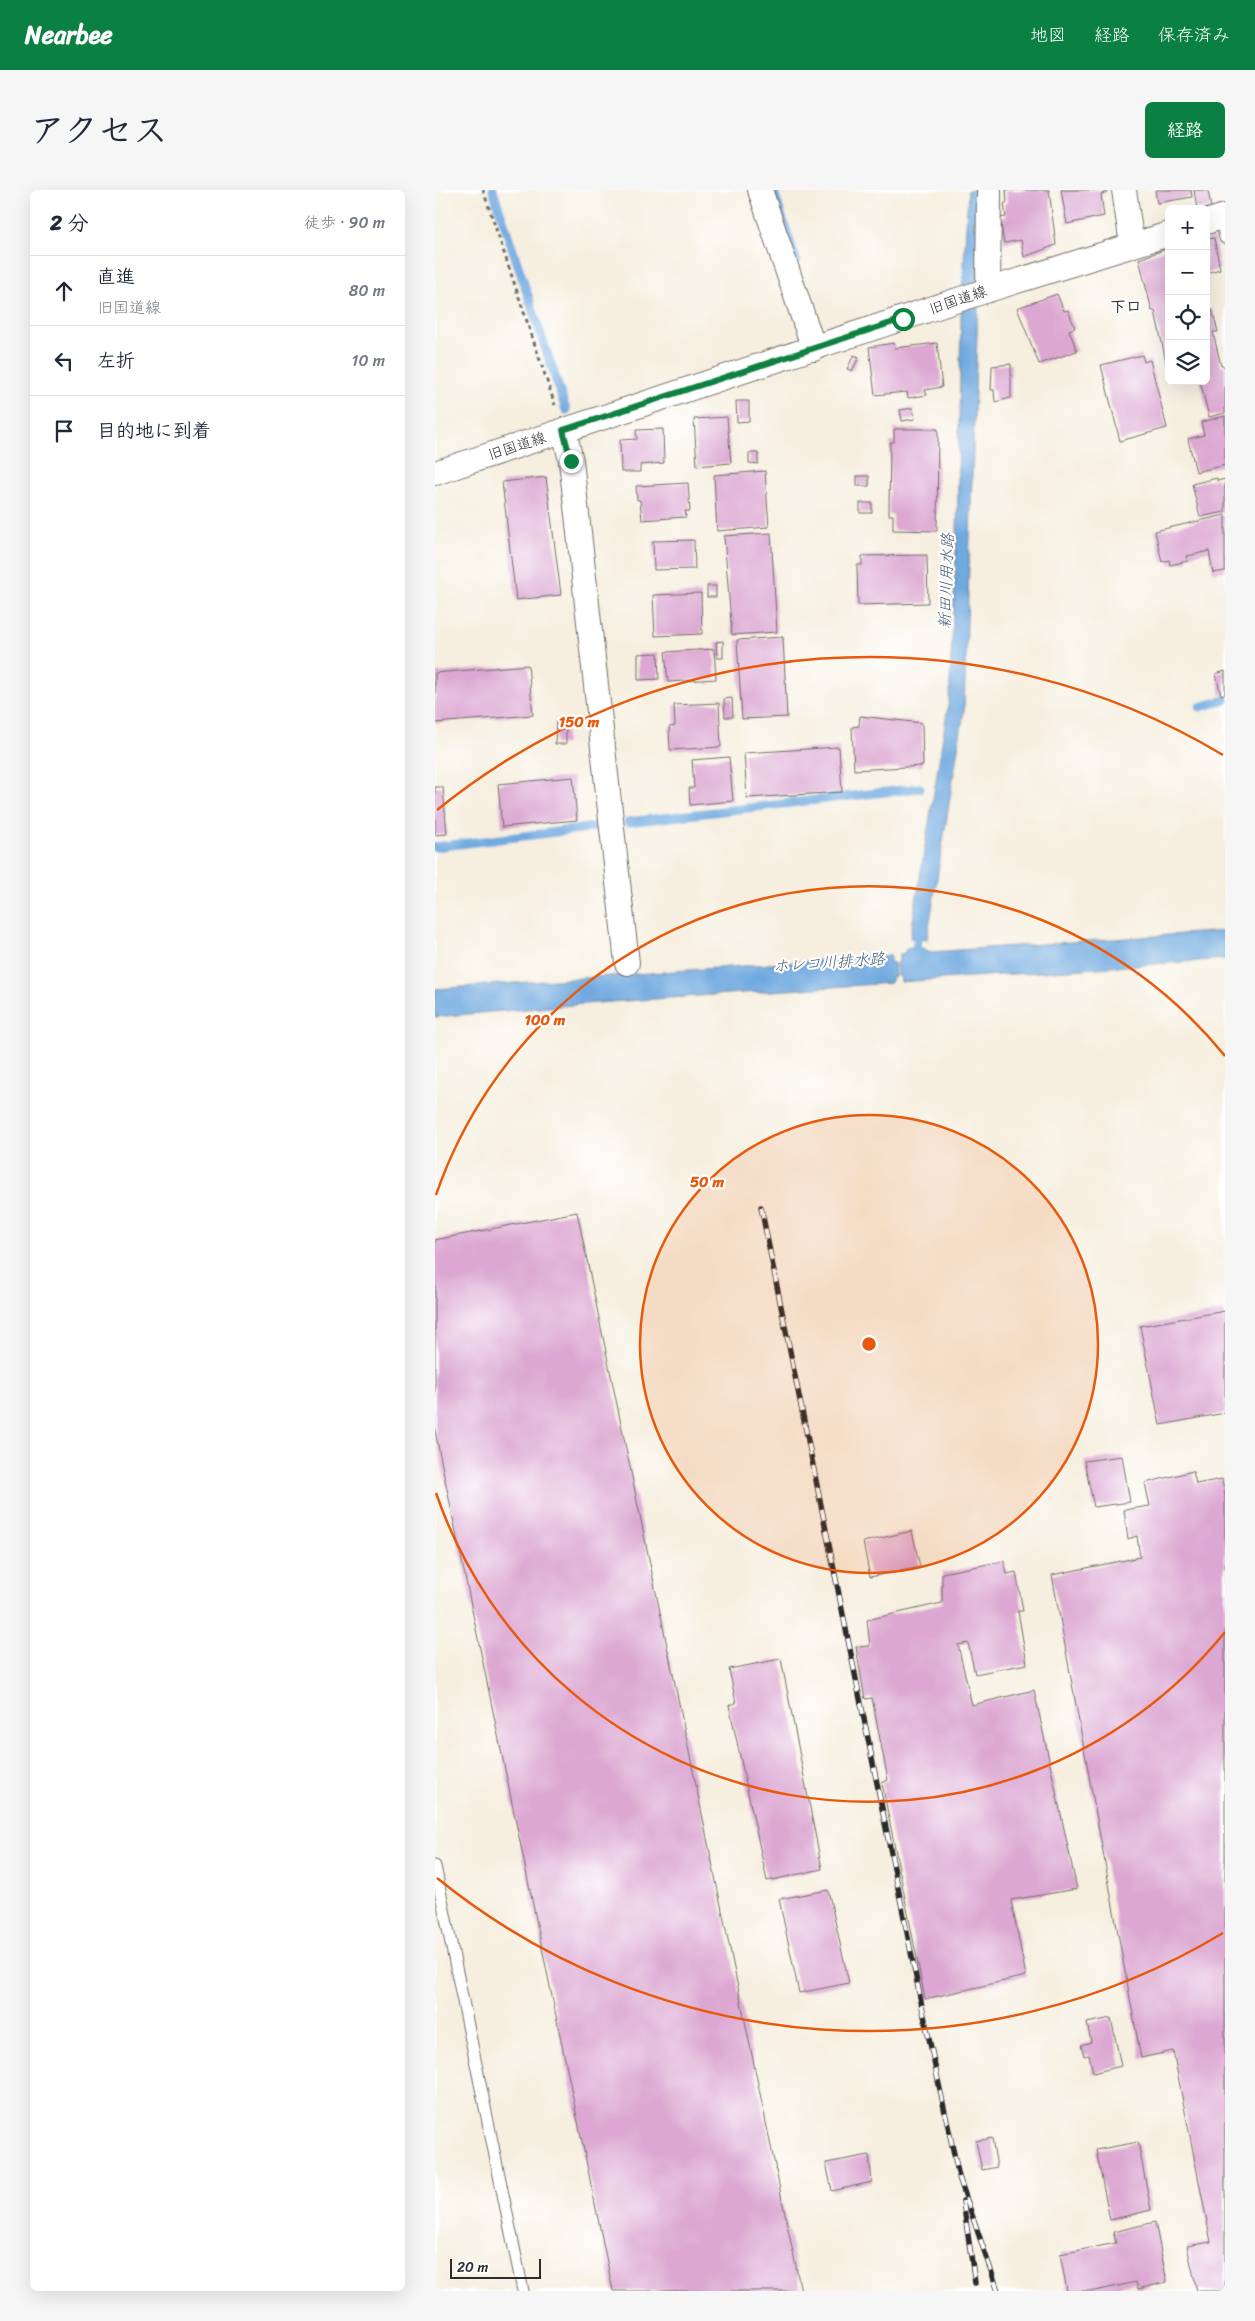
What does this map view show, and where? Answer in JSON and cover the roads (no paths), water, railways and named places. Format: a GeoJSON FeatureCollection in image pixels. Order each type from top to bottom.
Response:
{"type":"FeatureCollection","features":[{"type":"Feature","properties":{"kind":"street"},"geometry":{"type":"LineString","coordinates":[[759,190],[813,349]]}},
{"type":"Feature","properties":{"kind":"street"},"geometry":{"type":"LineString","coordinates":[[988,290],[989,190]]}},
{"type":"Feature","properties":{"kind":"street"},"geometry":{"type":"LineString","coordinates":[[1124,190],[1132,245]]}},
{"type":"Feature","properties":{"kind":"street","name":"旧国道線"},"geometry":{"type":"LineString","coordinates":[[435,473],[988,290],[1165,235]]}},
{"type":"Feature","properties":{"kind":"street"},"geometry":{"type":"LineString","coordinates":[[563,430],[571,461],[627,963]]}},
{"type":"Feature","properties":{"kind":"lane"},"geometry":{"type":"LineString","coordinates":[[435,1866],[523,2291]]}},
{"type":"Feature","properties":{"kind":"water"},"geometry":{"type":"Polygon","coordinates":[[[968,190],[982,190],[964,711],[927,940],[910,938],[949,700],[957,533],[961,317],[968,190]]]}},
{"type":"Feature","properties":{"kind":"water"},"geometry":{"type":"Polygon","coordinates":[[[1225,931],[1225,959],[901,982],[900,976],[897,976],[896,963],[899,962],[899,954],[903,954],[908,947],[914,948],[915,945],[931,952],[1225,931]]]}},
{"type":"Feature","properties":{"kind":"water","name":"ホレコ川排水路"},"geometry":{"type":"Polygon","coordinates":[[[890,955],[890,962],[894,963],[895,977],[891,977],[891,983],[596,1003],[435,1017],[435,989],[890,955]]]}},
{"type":"Feature","properties":{"kind":"waterway"},"geometry":{"type":"LineString","coordinates":[[493,190],[566,410]]}},
{"type":"Feature","properties":{"kind":"waterway"},"geometry":{"type":"LineString","coordinates":[[773,190],[796,260]]}},
{"type":"Feature","properties":{"kind":"waterway"},"geometry":{"type":"LineString","coordinates":[[1200,707],[1225,700]]}},
{"type":"Feature","properties":{"kind":"waterway"},"geometry":{"type":"LineString","coordinates":[[628,822],[920,788]]}},
{"type":"Feature","properties":{"kind":"waterway"},"geometry":{"type":"LineString","coordinates":[[435,847],[596,827]]}},
{"type":"Feature","properties":{"kind":"waterway","name":"新田川用水路"},"geometry":{"type":"LineString","coordinates":[[915,956],[919,927]]}},
{"type":"Feature","properties":{"kind":"railway"},"geometry":{"type":"LineString","coordinates":[[761,1207],[920,1997],[959,2177],[998,2291]]}},
{"type":"Feature","properties":{"kind":"railway"},"geometry":{"type":"LineString","coordinates":[[963,2201],[975,2283]]}},
{"type":"Feature","properties":{"kind":"district","name":"下口"},"geometry":{"type":"Point","coordinates":[1126,306]}}]}
